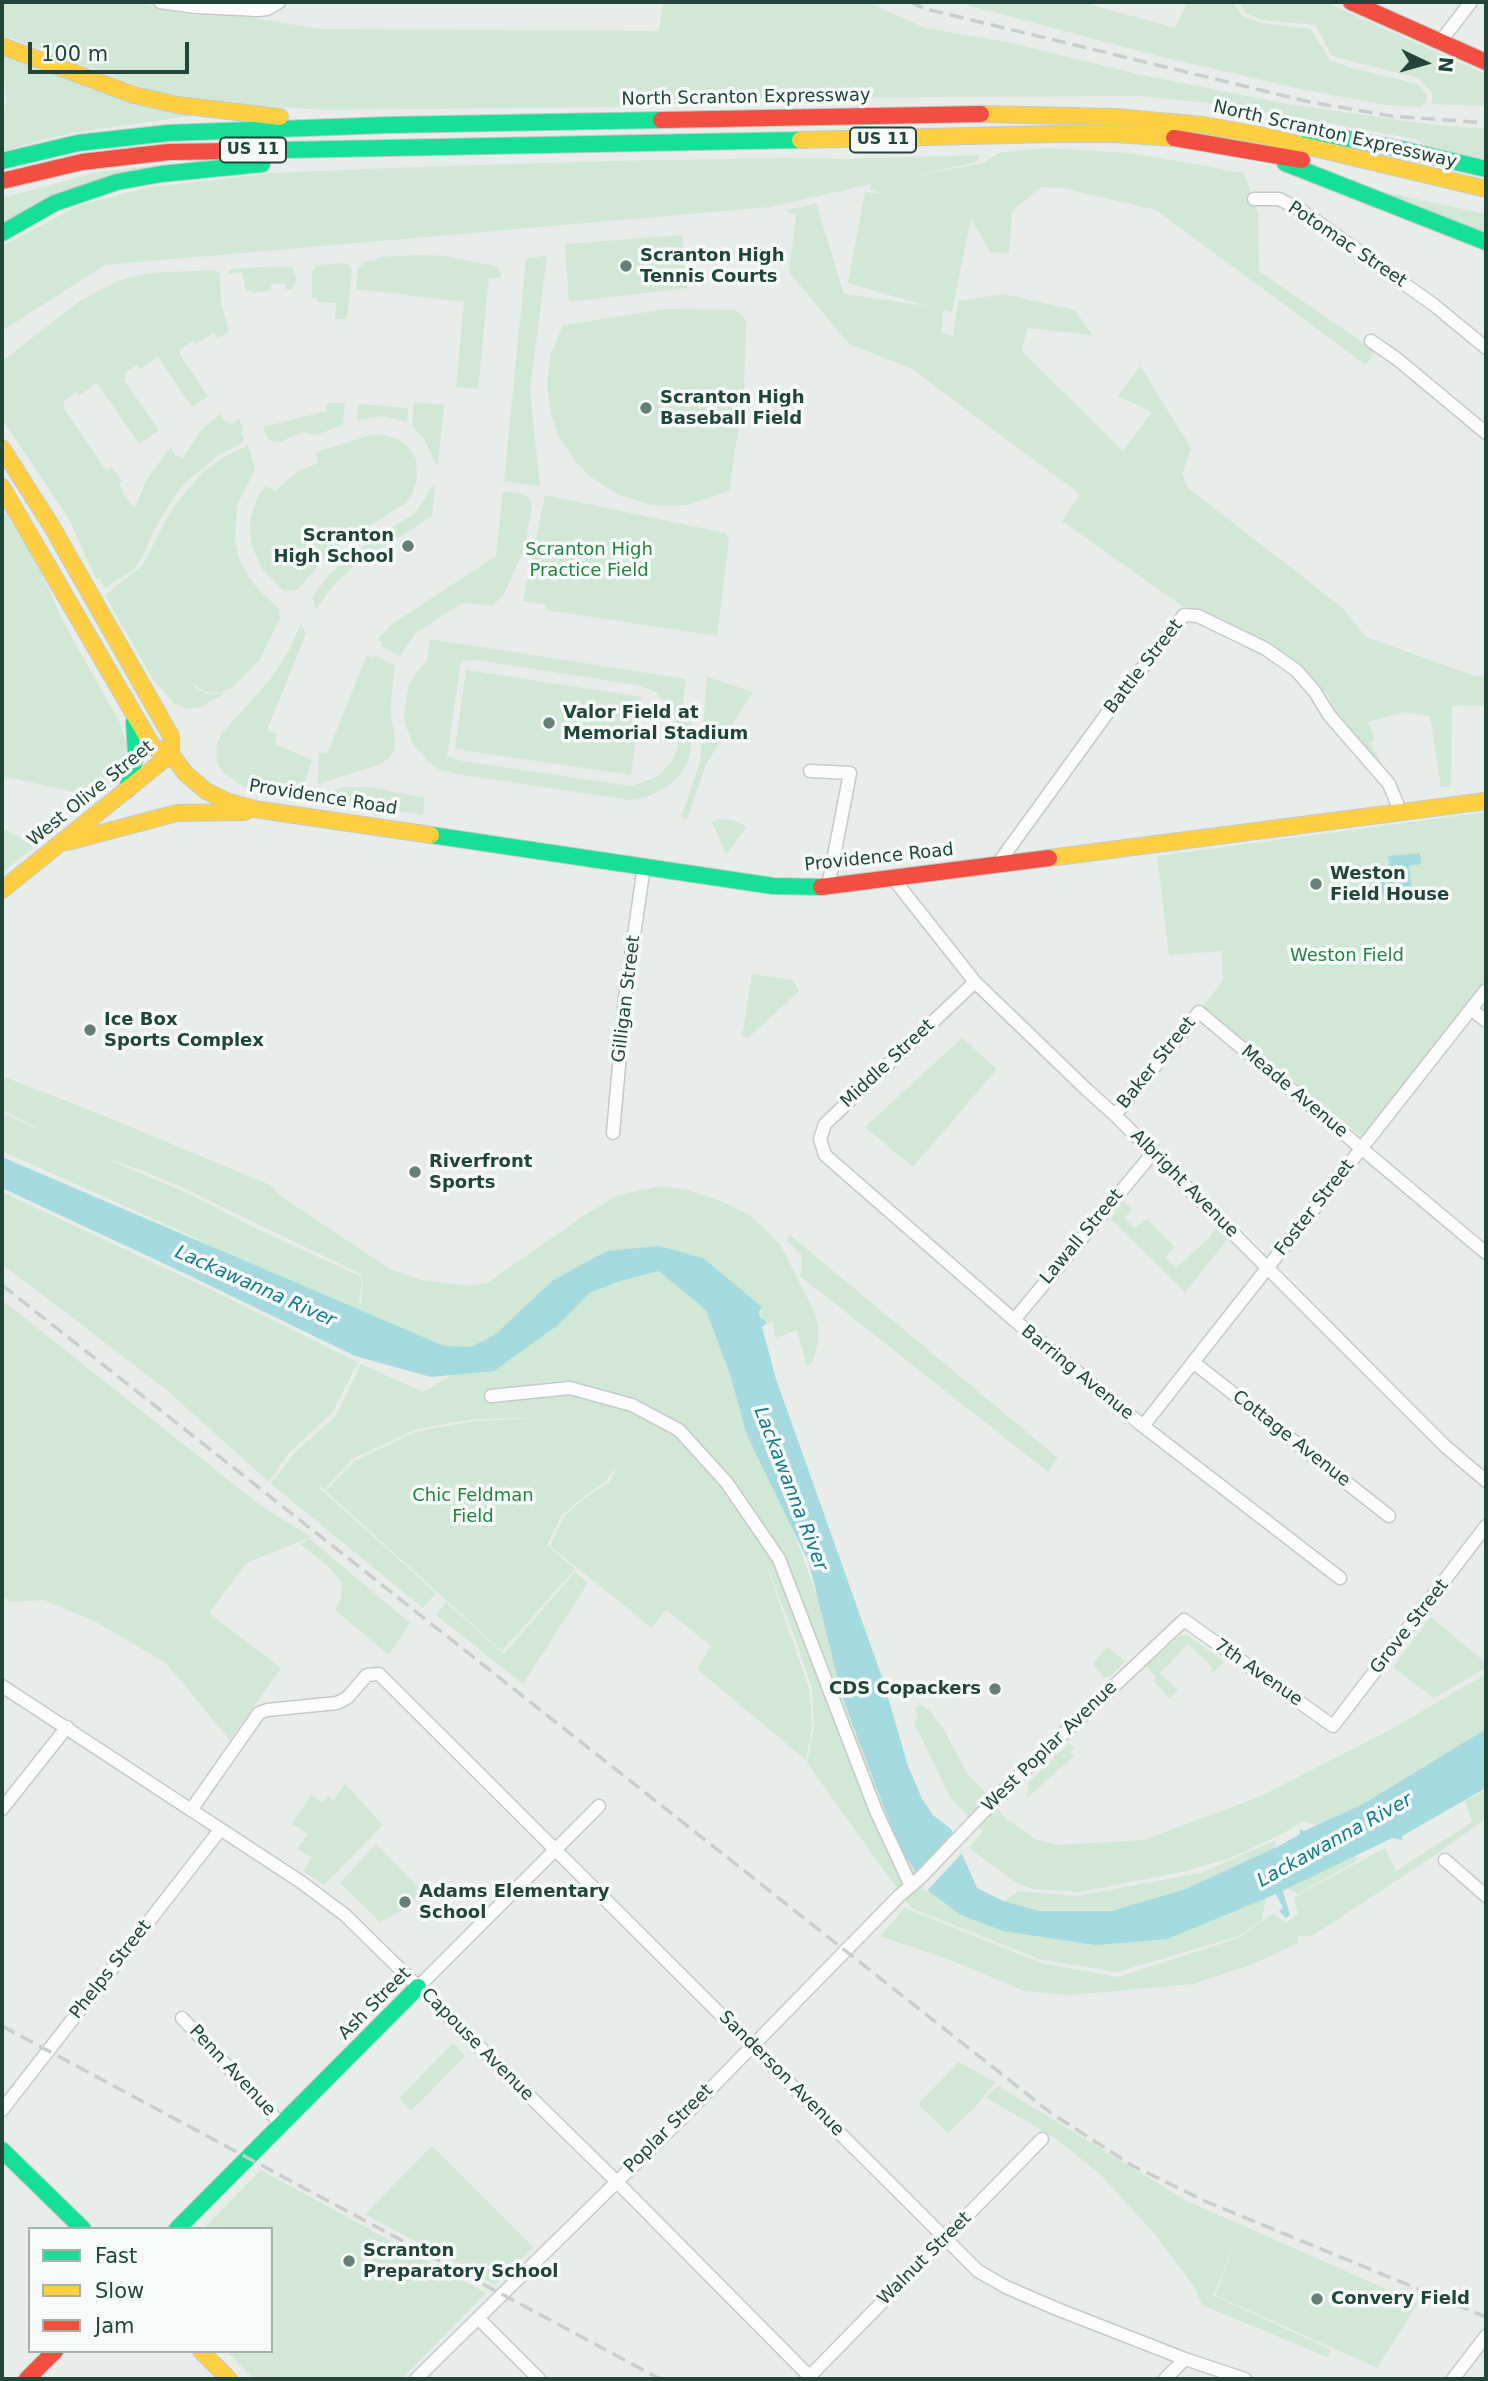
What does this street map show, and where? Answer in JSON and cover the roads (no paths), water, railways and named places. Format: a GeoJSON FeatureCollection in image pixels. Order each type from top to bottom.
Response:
{"type":"FeatureCollection","features":[{"type":"Feature","properties":{"kind":"main road"},"geometry":{"type":"LineString","coordinates":[[1351,2],[1486,62]]}},
{"type":"Feature","properties":{"kind":"main road"},"geometry":{"type":"LineString","coordinates":[[2,46],[114,89],[155,100],[274,116],[388,125]]}},
{"type":"Feature","properties":{"kind":"main road"},"geometry":{"type":"LineString","coordinates":[[974,114],[1095,107],[1146,107],[1186,111],[1229,116],[1365,142],[1486,169]]}},
{"type":"Feature","properties":{"kind":"main road","name":"North Scranton Expressway"},"geometry":{"type":"LineString","coordinates":[[2,161],[59,147],[138,135],[388,125],[974,114],[1116,117],[1203,125],[1260,135],[1486,189]]}},
{"type":"Feature","properties":{"kind":"main road","name":"North Scranton Expressway"},"geometry":{"type":"LineString","coordinates":[[2,181],[82,162],[169,152],[1084,133],[1173,138],[1256,152],[1311,162],[1486,203]]}},
{"type":"Feature","properties":{"kind":"main road"},"geometry":{"type":"LineString","coordinates":[[2,233],[36,212],[75,195],[139,178],[247,165],[508,147]]}},
{"type":"Feature","properties":{"kind":"main road"},"geometry":{"type":"LineString","coordinates":[[1256,152],[1486,242]]}},
{"type":"Feature","properties":{"kind":"main road","name":"Providence Road"},"geometry":{"type":"LineString","coordinates":[[2,448],[52,527],[171,736],[171,754]]}},
{"type":"Feature","properties":{"kind":"main road","name":"Providence Road"},"geometry":{"type":"LineString","coordinates":[[2,487],[153,747],[171,754],[185,773],[206,790],[241,806],[268,812],[773,886],[828,887],[1486,801]]}},
{"type":"Feature","properties":{"kind":"main road"},"geometry":{"type":"LineString","coordinates":[[127,790],[136,754],[132,711]]}},
{"type":"Feature","properties":{"kind":"main road","name":"West Olive Street"},"geometry":{"type":"LineString","coordinates":[[2,890],[171,754]]}},
{"type":"Feature","properties":{"kind":"main road"},"geometry":{"type":"LineString","coordinates":[[60,844],[177,813],[268,812]]}},
{"type":"Feature","properties":{"kind":"main road","name":"Ash Street"},"geometry":{"type":"LineString","coordinates":[[179,2227],[418,1987]]}},
{"type":"Feature","properties":{"kind":"main road"},"geometry":{"type":"LineString","coordinates":[[2,2150],[81,2227]]}},
{"type":"Feature","properties":{"kind":"main road"},"geometry":{"type":"LineString","coordinates":[[27,2379],[53,2353]]}},
{"type":"Feature","properties":{"kind":"main road"},"geometry":{"type":"LineString","coordinates":[[203,2353],[229,2379]]}},
{"type":"Feature","properties":{"kind":"street"},"geometry":{"type":"LineString","coordinates":[[160,2],[258,10],[267,9],[279,2]]}},
{"type":"Feature","properties":{"kind":"street"},"geometry":{"type":"LineString","coordinates":[[1440,42],[1471,2]]}},
{"type":"Feature","properties":{"kind":"street","name":"Potomac Street"},"geometry":{"type":"LineString","coordinates":[[1254,199],[1279,200],[1302,211],[1434,305],[1486,348]]}},
{"type":"Feature","properties":{"kind":"street"},"geometry":{"type":"LineString","coordinates":[[1371,341],[1397,359],[1486,433]]}},
{"type":"Feature","properties":{"kind":"street","name":"Battle Street"},"geometry":{"type":"LineString","coordinates":[[997,865],[1111,708],[1184,615],[1198,615],[1265,649],[1297,671],[1315,692],[1329,715],[1389,784],[1401,813]]}},
{"type":"Feature","properties":{"kind":"street"},"geometry":{"type":"LineString","coordinates":[[810,771],[850,773],[828,887]]}},
{"type":"Feature","properties":{"kind":"street","name":"Gilligan Street"},"geometry":{"type":"LineString","coordinates":[[613,1133],[625,998],[644,866]]}},
{"type":"Feature","properties":{"kind":"street","name":"Albright Avenue"},"geometry":{"type":"LineString","coordinates":[[891,877],[975,982],[1115,1115],[1445,1446],[1486,1481]]}},
{"type":"Feature","properties":{"kind":"street","name":"Middle Street"},"geometry":{"type":"LineString","coordinates":[[825,1155],[820,1139],[825,1124],[975,982]]}},
{"type":"Feature","properties":{"kind":"street","name":"Foster Street"},"geometry":{"type":"LineString","coordinates":[[1143,1426],[1486,990]]}},
{"type":"Feature","properties":{"kind":"street"},"geometry":{"type":"LineString","coordinates":[[1471,1009],[1486,1021]]}},
{"type":"Feature","properties":{"kind":"street","name":"Baker Street"},"geometry":{"type":"LineString","coordinates":[[1115,1115],[1199,1012]]}},
{"type":"Feature","properties":{"kind":"street","name":"Meade Avenue"},"geometry":{"type":"LineString","coordinates":[[1199,1012],[1486,1253]]}},
{"type":"Feature","properties":{"kind":"street","name":"Lawall Street"},"geometry":{"type":"LineString","coordinates":[[1014,1320],[1152,1154]]}},
{"type":"Feature","properties":{"kind":"street","name":"Barring Avenue"},"geometry":{"type":"LineString","coordinates":[[825,1155],[1014,1320],[1143,1426],[1340,1578]]}},
{"type":"Feature","properties":{"kind":"street","name":"Cottage Avenue"},"geometry":{"type":"LineString","coordinates":[[1193,1362],[1389,1516]]}},
{"type":"Feature","properties":{"kind":"street"},"geometry":{"type":"LineString","coordinates":[[491,1396],[570,1388],[632,1405],[680,1430],[727,1483],[779,1559],[876,1811],[916,1882]]}},
{"type":"Feature","properties":{"kind":"street","name":"Grove Street"},"geometry":{"type":"LineString","coordinates":[[1333,1726],[1486,1526]]}},
{"type":"Feature","properties":{"kind":"street","name":"West Poplar Avenue"},"geometry":{"type":"LineString","coordinates":[[916,1882],[1009,1785],[1184,1620]]}},
{"type":"Feature","properties":{"kind":"street","name":"7th Avenue"},"geometry":{"type":"LineString","coordinates":[[1184,1620],[1333,1726]]}},
{"type":"Feature","properties":{"kind":"street","name":"Sanderson Avenue"},"geometry":{"type":"LineString","coordinates":[[191,1810],[259,1713],[337,1703],[347,1698],[367,1675],[379,1674],[978,2271],[1006,2287],[1185,2359],[1245,2379]]}},
{"type":"Feature","properties":{"kind":"street","name":"Capouse Avenue"},"geometry":{"type":"LineString","coordinates":[[2,1686],[323,1897],[358,1927],[616,2181],[809,2378]]}},
{"type":"Feature","properties":{"kind":"street"},"geometry":{"type":"LineString","coordinates":[[2,1810],[67,1727]]}},
{"type":"Feature","properties":{"kind":"street","name":"Ash Street"},"geometry":{"type":"LineString","coordinates":[[418,1987],[599,1806]]}},
{"type":"Feature","properties":{"kind":"street","name":"Phelps Street"},"geometry":{"type":"LineString","coordinates":[[2,2110],[220,1830]]}},
{"type":"Feature","properties":{"kind":"street"},"geometry":{"type":"LineString","coordinates":[[1445,1860],[1486,1896]]}},
{"type":"Feature","properties":{"kind":"street","name":"Poplar Street"},"geometry":{"type":"LineString","coordinates":[[416,2379],[916,1882]]}},
{"type":"Feature","properties":{"kind":"street","name":"Penn Avenue"},"geometry":{"type":"LineString","coordinates":[[182,2018],[282,2124]]}},
{"type":"Feature","properties":{"kind":"street","name":"Walnut Street"},"geometry":{"type":"LineString","coordinates":[[809,2378],[1042,2139]]}},
{"type":"Feature","properties":{"kind":"street"},"geometry":{"type":"LineString","coordinates":[[478,2318],[539,2379]]}},
{"type":"Feature","properties":{"kind":"street"},"geometry":{"type":"LineString","coordinates":[[1453,2379],[1486,2336]]}},
{"type":"Feature","properties":{"kind":"street"},"geometry":{"type":"LineString","coordinates":[[1165,2379],[1185,2359]]}},
{"type":"Feature","properties":{"kind":"water"},"geometry":{"type":"Polygon","coordinates":[[[1420,853],[1421,864],[1409,866],[1412,892],[1374,896],[1373,881],[1391,879],[1388,856],[1420,853]]]}},
{"type":"Feature","properties":{"kind":"water","name":"Lackawanna River"},"geometry":{"type":"Polygon","coordinates":[[[2,1157],[444,1346],[472,1347],[496,1334],[552,1281],[607,1251],[659,1246],[703,1258],[762,1307],[760,1318],[766,1321],[762,1327],[776,1379],[883,1680],[908,1766],[922,1799],[933,1815],[951,1829],[977,1888],[1003,1901],[1039,1911],[1112,1911],[1186,1889],[1279,1846],[1300,1834],[1300,1829],[1304,1831],[1363,1804],[1486,1729],[1486,1788],[1402,1836],[1402,1840],[1392,1838],[1284,1890],[1290,1915],[1286,1918],[1279,1911],[1283,1908],[1276,1894],[1167,1939],[1096,1945],[1003,1931],[961,1915],[930,1892],[899,1847],[842,1696],[809,1563],[747,1435],[730,1374],[706,1310],[659,1271],[620,1281],[589,1293],[558,1325],[494,1371],[431,1377],[355,1356],[2,1188],[2,1157]]]}},
{"type":"Feature","properties":{"kind":"railway"},"geometry":{"type":"LineString","coordinates":[[910,2],[926,9],[1310,102],[1391,116],[1486,123]]}},
{"type":"Feature","properties":{"kind":"railway"},"geometry":{"type":"LineString","coordinates":[[2,1285],[1051,2113],[1133,2166],[1207,2202],[1486,2317]]}},
{"type":"Feature","properties":{"kind":"railway"},"geometry":{"type":"LineString","coordinates":[[2,2026],[660,2379]]}},
{"type":"Feature","properties":{"kind":"place","name":"Scranton High Tennis Courts"},"geometry":{"type":"Point","coordinates":[626,266]}},
{"type":"Feature","properties":{"kind":"place","name":"Scranton High Baseball Field"},"geometry":{"type":"Point","coordinates":[646,408]}},
{"type":"Feature","properties":{"kind":"place","name":"Scranton High School"},"geometry":{"type":"Point","coordinates":[408,546]}},
{"type":"Feature","properties":{"kind":"place","name":"Valor Field at Memorial Stadium"},"geometry":{"type":"Point","coordinates":[549,723]}},
{"type":"Feature","properties":{"kind":"place","name":"Weston Field House"},"geometry":{"type":"Point","coordinates":[1316,884]}},
{"type":"Feature","properties":{"kind":"place","name":"Ice Box Sports Complex"},"geometry":{"type":"Point","coordinates":[90,1030]}},
{"type":"Feature","properties":{"kind":"place","name":"Riverfront Sports"},"geometry":{"type":"Point","coordinates":[415,1172]}},
{"type":"Feature","properties":{"kind":"place","name":"CDS Copackers"},"geometry":{"type":"Point","coordinates":[995,1689]}},
{"type":"Feature","properties":{"kind":"place","name":"Adams Elementary School"},"geometry":{"type":"Point","coordinates":[405,1902]}},
{"type":"Feature","properties":{"kind":"place","name":"Scranton Preparatory School"},"geometry":{"type":"Point","coordinates":[349,2261]}},
{"type":"Feature","properties":{"kind":"place","name":"Convery Field"},"geometry":{"type":"Point","coordinates":[1317,2299]}},
{"type":"Feature","properties":{"kind":"park label","name":"Scranton High Practice Field"},"geometry":{"type":"Point","coordinates":[589,560]}},
{"type":"Feature","properties":{"kind":"park label","name":"Weston Field"},"geometry":{"type":"Point","coordinates":[1347,956]}},
{"type":"Feature","properties":{"kind":"park label","name":"Chic Feldman Field"},"geometry":{"type":"Point","coordinates":[473,1506]}}]}
